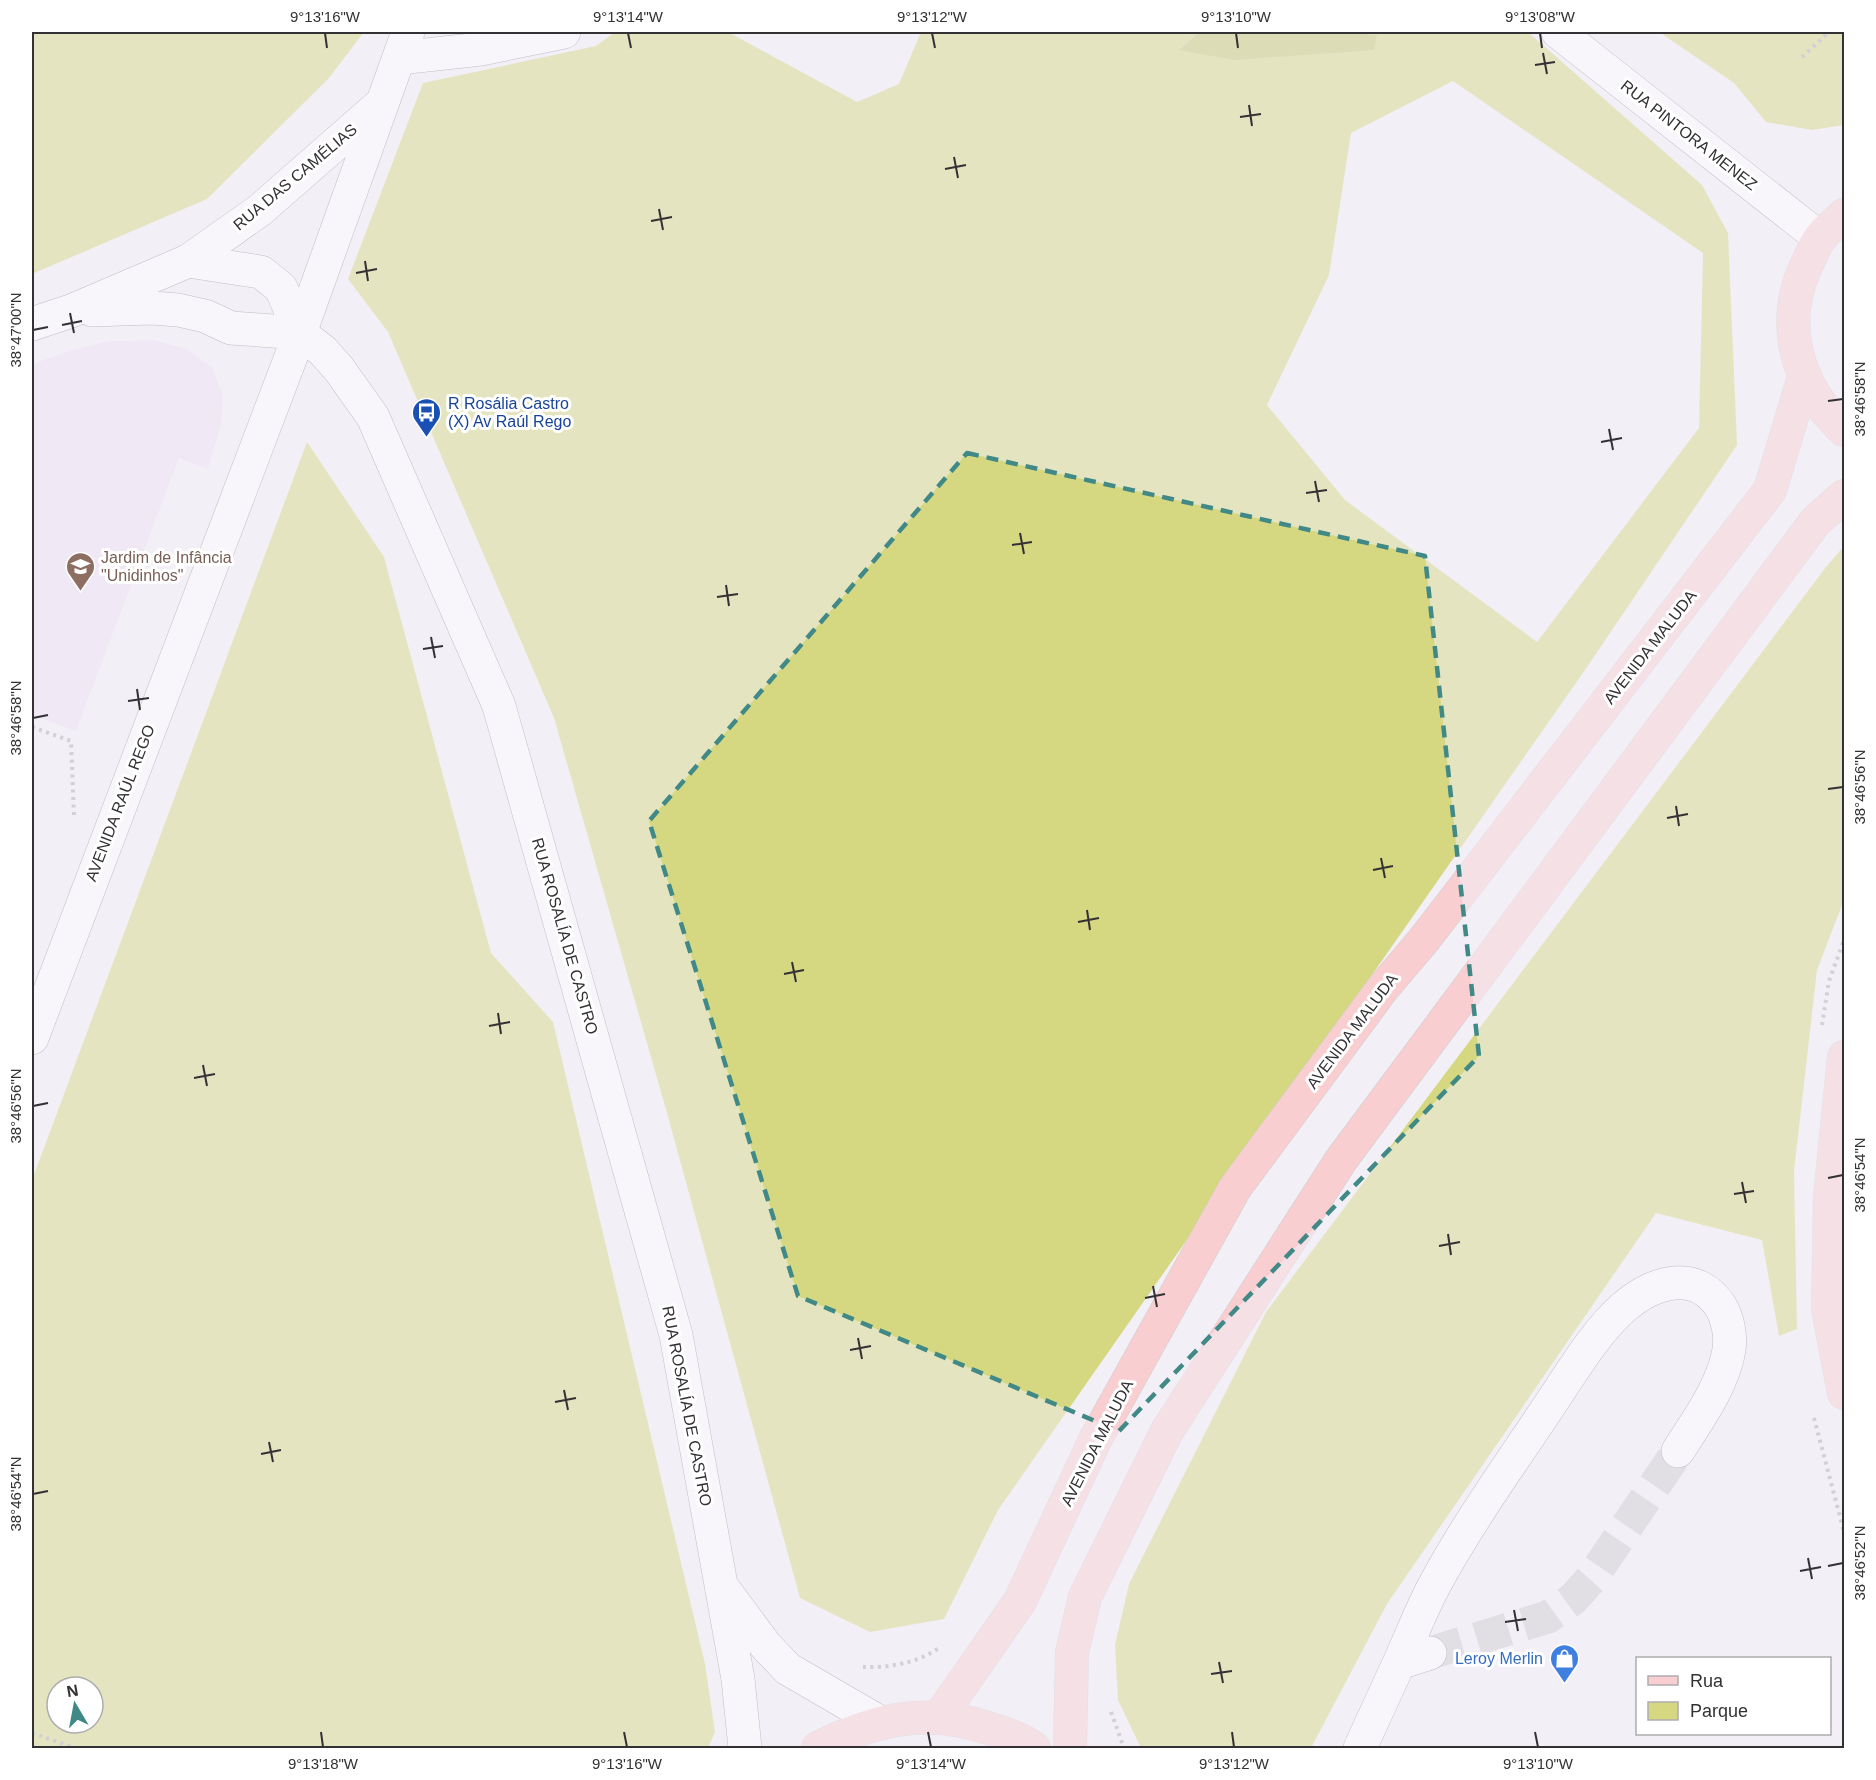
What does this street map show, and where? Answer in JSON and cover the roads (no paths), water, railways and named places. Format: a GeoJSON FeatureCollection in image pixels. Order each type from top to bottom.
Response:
{"type":"FeatureCollection","features":[{"type":"Feature","properties":{"kind":"main road"},"geometry":{"type":"LineString","coordinates":[[1845,215],[1820,238],[1798,282],[1792,329],[1803,377],[1824,411],[1845,430]]}},
{"type":"Feature","properties":{"kind":"main road","name":"AVENIDA MALUDA"},"geometry":{"type":"LineString","coordinates":[[940,1716],[1020,1601],[1096,1438],[1235,1188],[1383,988],[1423,941],[1770,490],[1803,377]]}},
{"type":"Feature","properties":{"kind":"main road"},"geometry":{"type":"LineString","coordinates":[[1070,1749],[1072,1652],[1085,1597],[1167,1431],[1341,1160],[1815,522],[1845,496]]}},
{"type":"Feature","properties":{"kind":"main road"},"geometry":{"type":"LineString","coordinates":[[1845,1057],[1830,1197],[1828,1309],[1845,1393]]}},
{"type":"Feature","properties":{"kind":"main road"},"geometry":{"type":"LineString","coordinates":[[818,1749],[853,1731],[881,1723],[940,1716],[967,1721],[1021,1739],[1034,1749]]}},
{"type":"Feature","properties":{"kind":"street"},"geometry":{"type":"LineString","coordinates":[[404,45],[481,49],[564,32]]}},
{"type":"Feature","properties":{"kind":"street","name":"RUA PINTORA MENEZ"},"geometry":{"type":"LineString","coordinates":[[1558,32],[1820,238]]}},
{"type":"Feature","properties":{"kind":"street","name":"RUA DAS CAMÉLIAS"},"geometry":{"type":"LineString","coordinates":[[32,324],[71,311],[188,261],[260,210],[382,102],[404,45]]}},
{"type":"Feature","properties":{"kind":"street","name":"AVENIDA RAÚL REGO"},"geometry":{"type":"LineString","coordinates":[[32,1038],[300,333],[382,102]]}},
{"type":"Feature","properties":{"kind":"street"},"geometry":{"type":"LineString","coordinates":[[188,261],[261,272],[280,288],[300,333]]}},
{"type":"Feature","properties":{"kind":"street","name":"RUA DAS CAMÉLIAS"},"geometry":{"type":"LineString","coordinates":[[71,311],[170,309],[205,316],[231,328],[300,333]]}},
{"type":"Feature","properties":{"kind":"street","name":"RUA ROSALÍA DE CASTRO"},"geometry":{"type":"LineString","coordinates":[[300,333],[323,351],[339,369],[373,417],[499,705],[676,1335],[738,1679],[745,1749]]}},
{"type":"Feature","properties":{"kind":"street"},"geometry":{"type":"LineString","coordinates":[[1360,1749],[1434,1586],[1478,1511],[1603,1331],[1623,1308],[1648,1291],[1666,1283],[1684,1282],[1699,1286],[1713,1295],[1724,1312],[1729,1329],[1729,1350],[1702,1413],[1678,1451]]}},
{"type":"Feature","properties":{"kind":"street","name":"RUA ROSALÍA DE CASTRO"},"geometry":{"type":"LineString","coordinates":[[720,1583],[765,1646],[788,1669],[881,1723]]}},
{"type":"Feature","properties":{"kind":"street"},"geometry":{"type":"LineString","coordinates":[[1399,1663],[1430,1653]]}},
{"type":"Feature","properties":{"kind":"tunnel"},"geometry":{"type":"LineString","coordinates":[[1430,1653],[1548,1617],[1573,1599],[1591,1579],[1678,1451]]}},
{"type":"Feature","properties":{"kind":"place","name":"R Rosália Castro (X) Av Raúl Rego"},"geometry":{"type":"Point","coordinates":[427,438]}},
{"type":"Feature","properties":{"kind":"place","name":"Jardim de Infância \"Unidinhos\""},"geometry":{"type":"Point","coordinates":[80,592]}},
{"type":"Feature","properties":{"kind":"place","name":"Leroy Merlin"},"geometry":{"type":"Point","coordinates":[1564,1684]}}]}
